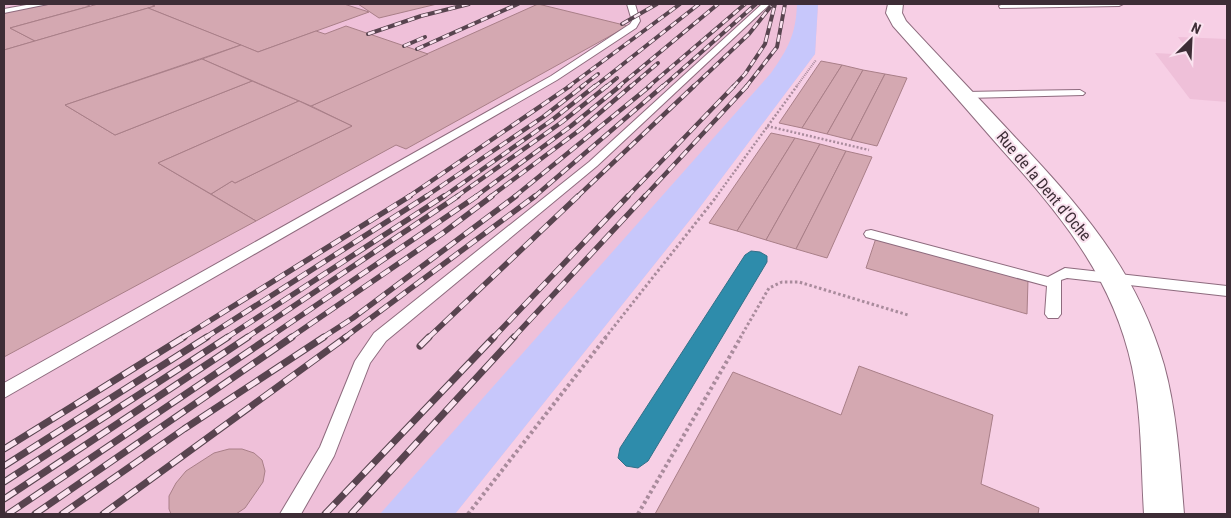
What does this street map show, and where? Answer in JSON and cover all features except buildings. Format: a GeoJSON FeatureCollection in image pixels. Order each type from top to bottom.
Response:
{"type":"FeatureCollection","features":[{"type":"Feature","properties":{"kind":"street","name":"Rue de la Dent d'Oche"},"geometry":{"type":"LineString","coordinates":[[896,4],[894,13],[898,23],[1064,204],[1088,236],[1113,278],[1131,316],[1148,367],[1164,514]]}},
{"type":"Feature","properties":{"kind":"lane"},"geometry":{"type":"LineString","coordinates":[[4,11],[44,4]]}},
{"type":"Feature","properties":{"kind":"lane"},"geometry":{"type":"LineString","coordinates":[[4,391],[554,78],[633,26],[636,21],[630,6],[631,4]]}},
{"type":"Feature","properties":{"kind":"lane"},"geometry":{"type":"LineString","coordinates":[[290,514],[328,450],[363,361],[380,337],[593,164],[766,4]]}},
{"type":"Feature","properties":{"kind":"lane"},"geometry":{"type":"LineString","coordinates":[[1002,6],[1119,4]]}},
{"type":"Feature","properties":{"kind":"lane"},"geometry":{"type":"LineString","coordinates":[[966,95],[1080,93]]}},
{"type":"Feature","properties":{"kind":"lane"},"geometry":{"type":"LineString","coordinates":[[871,234],[1053,283]]}},
{"type":"Feature","properties":{"kind":"lane"},"geometry":{"type":"LineString","coordinates":[[1053,314],[1054,278],[1065,272],[1227,291]]}},
{"type":"Feature","properties":{"kind":"path"},"geometry":{"type":"LineString","coordinates":[[468,514],[730,179],[816,60]]}},
{"type":"Feature","properties":{"kind":"path"},"geometry":{"type":"LineString","coordinates":[[767,126],[869,150]]}},
{"type":"Feature","properties":{"kind":"path"},"geometry":{"type":"LineString","coordinates":[[638,514],[769,288],[782,282],[799,282],[908,315]]}},
{"type":"Feature","properties":{"kind":"shaded area"},"geometry":{"type":"Polygon","coordinates":[[[4,4],[818,4],[815,54],[697,211],[455,514],[4,514],[4,4]]]}},
{"type":"Feature","properties":{"kind":"shaded area"},"geometry":{"type":"Polygon","coordinates":[[[797,4],[818,4],[815,54],[697,211],[455,514],[380,514],[771,73],[790,41],[795,24],[797,4]]]}},
{"type":"Feature","properties":{"kind":"shaded area"},"geometry":{"type":"Polygon","coordinates":[[[1178,37],[1227,39],[1227,102],[1190,99],[1155,53],[1192,55],[1178,37]]]}},
{"type":"Feature","properties":{"kind":"shaded area"},"geometry":{"type":"Polygon","coordinates":[[[751,251],[760,252],[767,256],[767,262],[648,461],[638,468],[626,466],[618,458],[620,448],[745,255],[751,251]]]}},
{"type":"Feature","properties":{"kind":"railway"},"geometry":{"type":"LineString","coordinates":[[368,34],[421,16],[469,4]]}},
{"type":"Feature","properties":{"kind":"railway"},"geometry":{"type":"LineString","coordinates":[[417,49],[518,4]]}},
{"type":"Feature","properties":{"kind":"railway"},"geometry":{"type":"LineString","coordinates":[[622,24],[657,4]]}},
{"type":"Feature","properties":{"kind":"railway"},"geometry":{"type":"LineString","coordinates":[[568,87],[680,4]]}},
{"type":"Feature","properties":{"kind":"railway"},"geometry":{"type":"LineString","coordinates":[[594,87],[699,4]]}},
{"type":"Feature","properties":{"kind":"railway"},"geometry":{"type":"LineString","coordinates":[[618,87],[718,4]]}},
{"type":"Feature","properties":{"kind":"railway"},"geometry":{"type":"LineString","coordinates":[[648,87],[745,4]]}},
{"type":"Feature","properties":{"kind":"railway"},"geometry":{"type":"LineString","coordinates":[[662,87],[756,4]]}},
{"type":"Feature","properties":{"kind":"railway"},"geometry":{"type":"LineString","coordinates":[[733,87],[745,74],[765,44],[775,4]]}},
{"type":"Feature","properties":{"kind":"railway"},"geometry":{"type":"LineString","coordinates":[[746,87],[777,47],[785,4]]}},
{"type":"Feature","properties":{"kind":"railway"},"geometry":{"type":"LineString","coordinates":[[693,87],[749,34],[771,6]]}},
{"type":"Feature","properties":{"kind":"railway"},"geometry":{"type":"LineString","coordinates":[[404,46],[425,37]]}},
{"type":"Feature","properties":{"kind":"railway"},"geometry":{"type":"LineString","coordinates":[[630,87],[658,63]]}},
{"type":"Feature","properties":{"kind":"railway"},"geometry":{"type":"LineString","coordinates":[[581,87],[598,74]]}},
{"type":"Feature","properties":{"kind":"railway"},"geometry":{"type":"LineString","coordinates":[[606,87],[617,78]]}},
{"type":"Feature","properties":{"kind":"railway"},"geometry":{"type":"LineString","coordinates":[[408,197],[570,86]]}},
{"type":"Feature","properties":{"kind":"railway"},"geometry":{"type":"LineString","coordinates":[[425,197],[543,117],[583,86]]}},
{"type":"Feature","properties":{"kind":"railway"},"geometry":{"type":"LineString","coordinates":[[443,197],[552,120],[595,86]]}},
{"type":"Feature","properties":{"kind":"railway"},"geometry":{"type":"LineString","coordinates":[[456,197],[562,122],[607,86]]}},
{"type":"Feature","properties":{"kind":"railway"},"geometry":{"type":"LineString","coordinates":[[475,197],[571,126],[620,86]]}},
{"type":"Feature","properties":{"kind":"railway"},"geometry":{"type":"LineString","coordinates":[[490,197],[581,129],[631,86]]}},
{"type":"Feature","properties":{"kind":"railway"},"geometry":{"type":"LineString","coordinates":[[514,197],[650,86]]}},
{"type":"Feature","properties":{"kind":"railway"},"geometry":{"type":"LineString","coordinates":[[534,197],[663,86]]}},
{"type":"Feature","properties":{"kind":"railway"},"geometry":{"type":"LineString","coordinates":[[577,197],[694,86]]}},
{"type":"Feature","properties":{"kind":"railway"},"geometry":{"type":"LineString","coordinates":[[627,197],[734,86]]}},
{"type":"Feature","properties":{"kind":"railway"},"geometry":{"type":"LineString","coordinates":[[644,197],[747,86]]}},
{"type":"Feature","properties":{"kind":"railway"},"geometry":{"type":"LineString","coordinates":[[182,338],[410,196]]}},
{"type":"Feature","properties":{"kind":"railway"},"geometry":{"type":"LineString","coordinates":[[205,338],[427,196]]}},
{"type":"Feature","properties":{"kind":"railway"},"geometry":{"type":"LineString","coordinates":[[226,338],[444,196]]}},
{"type":"Feature","properties":{"kind":"railway"},"geometry":{"type":"LineString","coordinates":[[246,338],[458,196]]}},
{"type":"Feature","properties":{"kind":"railway"},"geometry":{"type":"LineString","coordinates":[[268,338],[477,196]]}},
{"type":"Feature","properties":{"kind":"railway"},"geometry":{"type":"LineString","coordinates":[[290,338],[443,233],[492,196]]}},
{"type":"Feature","properties":{"kind":"railway"},"geometry":{"type":"LineString","coordinates":[[322,338],[353,318],[516,196]]}},
{"type":"Feature","properties":{"kind":"railway"},"geometry":{"type":"LineString","coordinates":[[344,338],[535,196]]}},
{"type":"Feature","properties":{"kind":"railway"},"geometry":{"type":"LineString","coordinates":[[428,338],[578,196]]}},
{"type":"Feature","properties":{"kind":"railway"},"geometry":{"type":"LineString","coordinates":[[493,338],[628,196]]}},
{"type":"Feature","properties":{"kind":"railway"},"geometry":{"type":"LineString","coordinates":[[513,338],[645,196]]}},
{"type":"Feature","properties":{"kind":"railway"},"geometry":{"type":"LineString","coordinates":[[4,449],[184,337]]}},
{"type":"Feature","properties":{"kind":"railway"},"geometry":{"type":"LineString","coordinates":[[4,466],[207,337]]}},
{"type":"Feature","properties":{"kind":"railway"},"geometry":{"type":"LineString","coordinates":[[4,482],[228,337]]}},
{"type":"Feature","properties":{"kind":"railway"},"geometry":{"type":"LineString","coordinates":[[4,499],[248,337]]}},
{"type":"Feature","properties":{"kind":"railway"},"geometry":{"type":"LineString","coordinates":[[8,514],[270,337]]}},
{"type":"Feature","properties":{"kind":"railway"},"geometry":{"type":"LineString","coordinates":[[35,514],[292,337]]}},
{"type":"Feature","properties":{"kind":"railway"},"geometry":{"type":"LineString","coordinates":[[62,514],[184,429],[324,337]]}},
{"type":"Feature","properties":{"kind":"railway"},"geometry":{"type":"LineString","coordinates":[[103,514],[346,337]]}},
{"type":"Feature","properties":{"kind":"railway"},"geometry":{"type":"LineString","coordinates":[[325,514],[494,337]]}},
{"type":"Feature","properties":{"kind":"railway"},"geometry":{"type":"LineString","coordinates":[[351,514],[514,337]]}},
{"type":"Feature","properties":{"kind":"railway"},"geometry":{"type":"LineString","coordinates":[[420,346],[428,338]]}}]}
